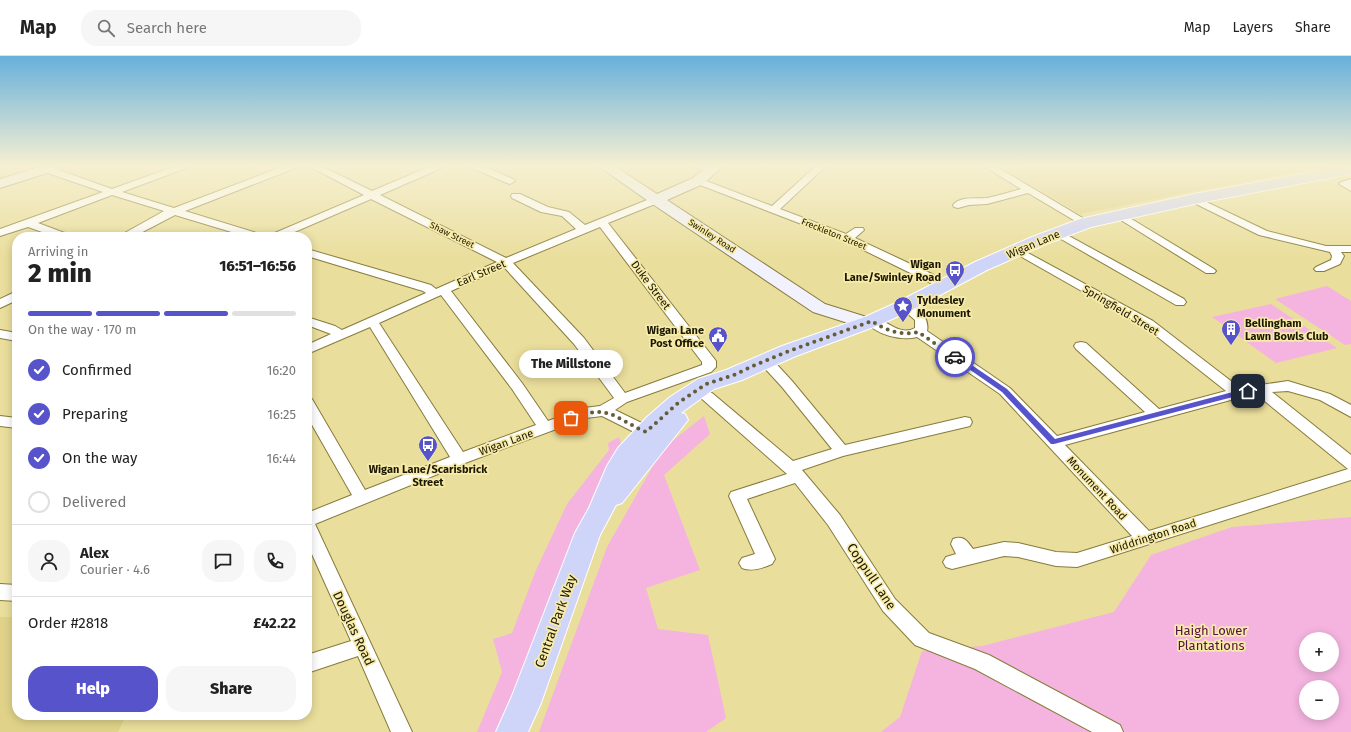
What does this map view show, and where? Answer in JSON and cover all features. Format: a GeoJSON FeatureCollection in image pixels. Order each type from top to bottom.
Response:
{"type":"FeatureCollection","features":[{"type":"Feature","properties":{"kind":"highway","name":"Wigan Lane"},"geometry":{"type":"LineString","coordinates":[[653,435],[678,403],[706,384],[734,375],[765,360],[869,322],[905,306],[981,266],[1017,250],[1086,223],[1207,197]]}},
{"type":"Feature","properties":{"kind":"highway","name":"Wigan Lane"},"geometry":{"type":"LineString","coordinates":[[707,396],[720,388],[734,375]]}},
{"type":"Feature","properties":{"kind":"highway","name":"Central Park Way"},"geometry":{"type":"LineString","coordinates":[[512,732],[525,703],[588,533],[600,512],[653,435],[682,416],[707,396]]}},
{"type":"Feature","properties":{"kind":"street"},"geometry":{"type":"LineString","coordinates":[[0,233],[100,197]]}},
{"type":"Feature","properties":{"kind":"street"},"geometry":{"type":"LineString","coordinates":[[127,197],[243,232]]}},
{"type":"Feature","properties":{"kind":"street"},"geometry":{"type":"LineString","coordinates":[[135,232],[175,211],[213,197]]}},
{"type":"Feature","properties":{"kind":"street"},"geometry":{"type":"LineString","coordinates":[[286,232],[368,197]]}},
{"type":"Feature","properties":{"kind":"street","name":"Shaw Street"},"geometry":{"type":"LineString","coordinates":[[375,197],[506,262]]}},
{"type":"Feature","properties":{"kind":"street"},"geometry":{"type":"LineString","coordinates":[[524,197],[545,210],[565,214],[583,229]]}},
{"type":"Feature","properties":{"kind":"street","name":"Swinley Road"},"geometry":{"type":"LineString","coordinates":[[651,197],[819,308],[869,322]]}},
{"type":"Feature","properties":{"kind":"street"},"geometry":{"type":"LineString","coordinates":[[656,200],[664,197]]}},
{"type":"Feature","properties":{"kind":"street","name":"Freckleton Street"},"geometry":{"type":"LineString","coordinates":[[738,197],[847,238],[946,285]]}},
{"type":"Feature","properties":{"kind":"street"},"geometry":{"type":"LineString","coordinates":[[773,210],[788,197]]}},
{"type":"Feature","properties":{"kind":"street"},"geometry":{"type":"LineString","coordinates":[[958,205],[968,202],[987,201],[1004,197]]}},
{"type":"Feature","properties":{"kind":"street"},"geometry":{"type":"LineString","coordinates":[[1040,197],[1086,223]]}},
{"type":"Feature","properties":{"kind":"street"},"geometry":{"type":"LineString","coordinates":[[1194,199],[1264,233],[1334,250],[1351,250]]}},
{"type":"Feature","properties":{"kind":"street","name":"Earl Street"},"geometry":{"type":"LineString","coordinates":[[312,348],[438,291],[583,229],[656,200]]}},
{"type":"Feature","properties":{"kind":"street"},"geometry":{"type":"LineString","coordinates":[[1120,215],[1210,271]]}},
{"type":"Feature","properties":{"kind":"street","name":"Duke Street"},"geometry":{"type":"LineString","coordinates":[[601,222],[709,361],[710,364],[706,369]]}},
{"type":"Feature","properties":{"kind":"street"},"geometry":{"type":"LineString","coordinates":[[28,223],[52,232]]}},
{"type":"Feature","properties":{"kind":"street"},"geometry":{"type":"LineString","coordinates":[[847,238],[859,230]]}},
{"type":"Feature","properties":{"kind":"street"},"geometry":{"type":"LineString","coordinates":[[1058,233],[1180,302]]}},
{"type":"Feature","properties":{"kind":"street","name":"Springfield Street"},"geometry":{"type":"LineString","coordinates":[[1017,250],[1149,324],[1238,393]]}},
{"type":"Feature","properties":{"kind":"street"},"geometry":{"type":"LineString","coordinates":[[1320,269],[1336,262],[1338,256],[1334,250]]}},
{"type":"Feature","properties":{"kind":"street"},"geometry":{"type":"LineString","coordinates":[[312,254],[438,291],[517,386],[545,428]]}},
{"type":"Feature","properties":{"kind":"street"},"geometry":{"type":"LineString","coordinates":[[506,262],[578,341],[622,399]]}},
{"type":"Feature","properties":{"kind":"street"},"geometry":{"type":"LineString","coordinates":[[0,304],[12,298]]}},
{"type":"Feature","properties":{"kind":"street"},"geometry":{"type":"LineString","coordinates":[[869,322],[902,334],[918,332],[921,330],[922,320],[917,314],[905,306]]}},
{"type":"Feature","properties":{"kind":"street"},"geometry":{"type":"LineString","coordinates":[[819,308],[827,322],[829,337]]}},
{"type":"Feature","properties":{"kind":"street"},"geometry":{"type":"LineString","coordinates":[[372,320],[460,459]]}},
{"type":"Feature","properties":{"kind":"street"},"geometry":{"type":"LineString","coordinates":[[312,323],[341,335]]}},
{"type":"Feature","properties":{"kind":"street","name":"Monument Road"},"geometry":{"type":"LineString","coordinates":[[918,332],[1005,390],[1145,538]]}},
{"type":"Feature","properties":{"kind":"street"},"geometry":{"type":"LineString","coordinates":[[0,334],[12,336]]}},
{"type":"Feature","properties":{"kind":"street"},"geometry":{"type":"LineString","coordinates":[[1081,346],[1156,414]]}},
{"type":"Feature","properties":{"kind":"street"},"geometry":{"type":"LineString","coordinates":[[765,360],[787,384],[842,451]]}},
{"type":"Feature","properties":{"kind":"street","name":"Wigan Lane"},"geometry":{"type":"LineString","coordinates":[[312,518],[460,459],[584,413],[603,411],[622,399],[706,369]]}},
{"type":"Feature","properties":{"kind":"street"},"geometry":{"type":"LineString","coordinates":[[1054,442],[1156,414],[1258,389],[1288,386],[1325,397],[1347,406]]}},
{"type":"Feature","properties":{"kind":"street"},"geometry":{"type":"LineString","coordinates":[[1258,389],[1351,464]]}},
{"type":"Feature","properties":{"kind":"street","name":"Coppull Lane"},"geometry":{"type":"LineString","coordinates":[[707,396],[794,472],[834,520],[889,605],[922,640],[982,662],[1053,702],[1113,732]]}},
{"type":"Feature","properties":{"kind":"street"},"geometry":{"type":"LineString","coordinates":[[603,411],[653,435]]}},
{"type":"Feature","properties":{"kind":"street"},"geometry":{"type":"LineString","coordinates":[[312,412],[362,499]]}},
{"type":"Feature","properties":{"kind":"street"},"geometry":{"type":"LineString","coordinates":[[0,421],[12,422]]}},
{"type":"Feature","properties":{"kind":"street"},"geometry":{"type":"LineString","coordinates":[[748,564],[766,559],[737,496],[842,451],[965,422]]}},
{"type":"Feature","properties":{"kind":"street","name":"Widdrington Road"},"geometry":{"type":"LineString","coordinates":[[960,555],[1004,549],[1018,550],[1056,559],[1077,560],[1351,474]]}},
{"type":"Feature","properties":{"kind":"street","name":"Douglas Road"},"geometry":{"type":"LineString","coordinates":[[312,536],[402,732]]}},
{"type":"Feature","properties":{"kind":"street"},"geometry":{"type":"LineString","coordinates":[[0,592],[12,593]]}},
{"type":"Feature","properties":{"kind":"street"},"geometry":{"type":"LineString","coordinates":[[312,662],[362,646]]}},
{"type":"Feature","properties":{"kind":"shaded area"},"geometry":{"type":"Polygon","coordinates":[[[1051,197],[1168,197],[1080,214],[1051,197]]]}},
{"type":"Feature","properties":{"kind":"shaded area"},"geometry":{"type":"Polygon","coordinates":[[[0,617],[12,617],[12,720],[124,720],[118,732],[0,732],[0,617]]]}},
{"type":"Feature","properties":{"kind":"green space"},"geometry":{"type":"Polygon","coordinates":[[[1327,286],[1351,301],[1351,344],[1345,345],[1275,299],[1327,286]]]}},
{"type":"Feature","properties":{"kind":"green space"},"geometry":{"type":"Polygon","coordinates":[[[1271,304],[1337,348],[1276,363],[1212,317],[1271,304]]]}},
{"type":"Feature","properties":{"kind":"green space"},"geometry":{"type":"Polygon","coordinates":[[[704,416],[710,434],[664,475],[700,570],[646,588],[658,629],[708,635],[726,718],[706,732],[539,732],[607,547],[663,448],[704,416]]]}},
{"type":"Feature","properties":{"kind":"green space"},"geometry":{"type":"Polygon","coordinates":[[[619,437],[623,449],[502,732],[477,732],[502,672],[493,639],[512,633],[536,570],[567,504],[609,450],[608,443],[619,437]]]}},
{"type":"Feature","properties":{"kind":"green space","name":"Haigh Lower Plantations"},"geometry":{"type":"Polygon","coordinates":[[[1351,517],[1351,732],[881,732],[900,717],[922,651],[982,646],[1114,612],[1151,555],[1232,527],[1351,517]]]}},
{"type":"Feature","properties":{"kind":"way so far"},"geometry":{"type":"LineString","coordinates":[[571,418],[584,413],[603,411],[614,415],[646,432],[655,422],[678,403],[706,384],[734,375],[765,360],[872,321],[879,326],[902,334],[918,332],[955,357]]}},
{"type":"Feature","properties":{"kind":"place","name":"Wigan Lane/Swinley Road"},"geometry":{"type":"Point","coordinates":[955,287]}},
{"type":"Feature","properties":{"kind":"place","name":"Tyldesley Monument"},"geometry":{"type":"Point","coordinates":[903,323]}},
{"type":"Feature","properties":{"kind":"place","name":"Bellingham Lawn Bowls Club"},"geometry":{"type":"Point","coordinates":[1231,346]}},
{"type":"Feature","properties":{"kind":"place","name":"Wigan Lane Post Office"},"geometry":{"type":"Point","coordinates":[718,353]}},
{"type":"Feature","properties":{"kind":"place","name":"The Millstone"},"geometry":{"type":"Point","coordinates":[571,418]}},
{"type":"Feature","properties":{"kind":"place","name":"Wigan Lane/Scarisbrick Street"},"geometry":{"type":"Point","coordinates":[428,462]}},
{"type":"Feature","properties":{"kind":"route"},"geometry":{"type":"LineString","coordinates":[[955,357],[1005,390],[1054,442],[1248,391]]}}]}
